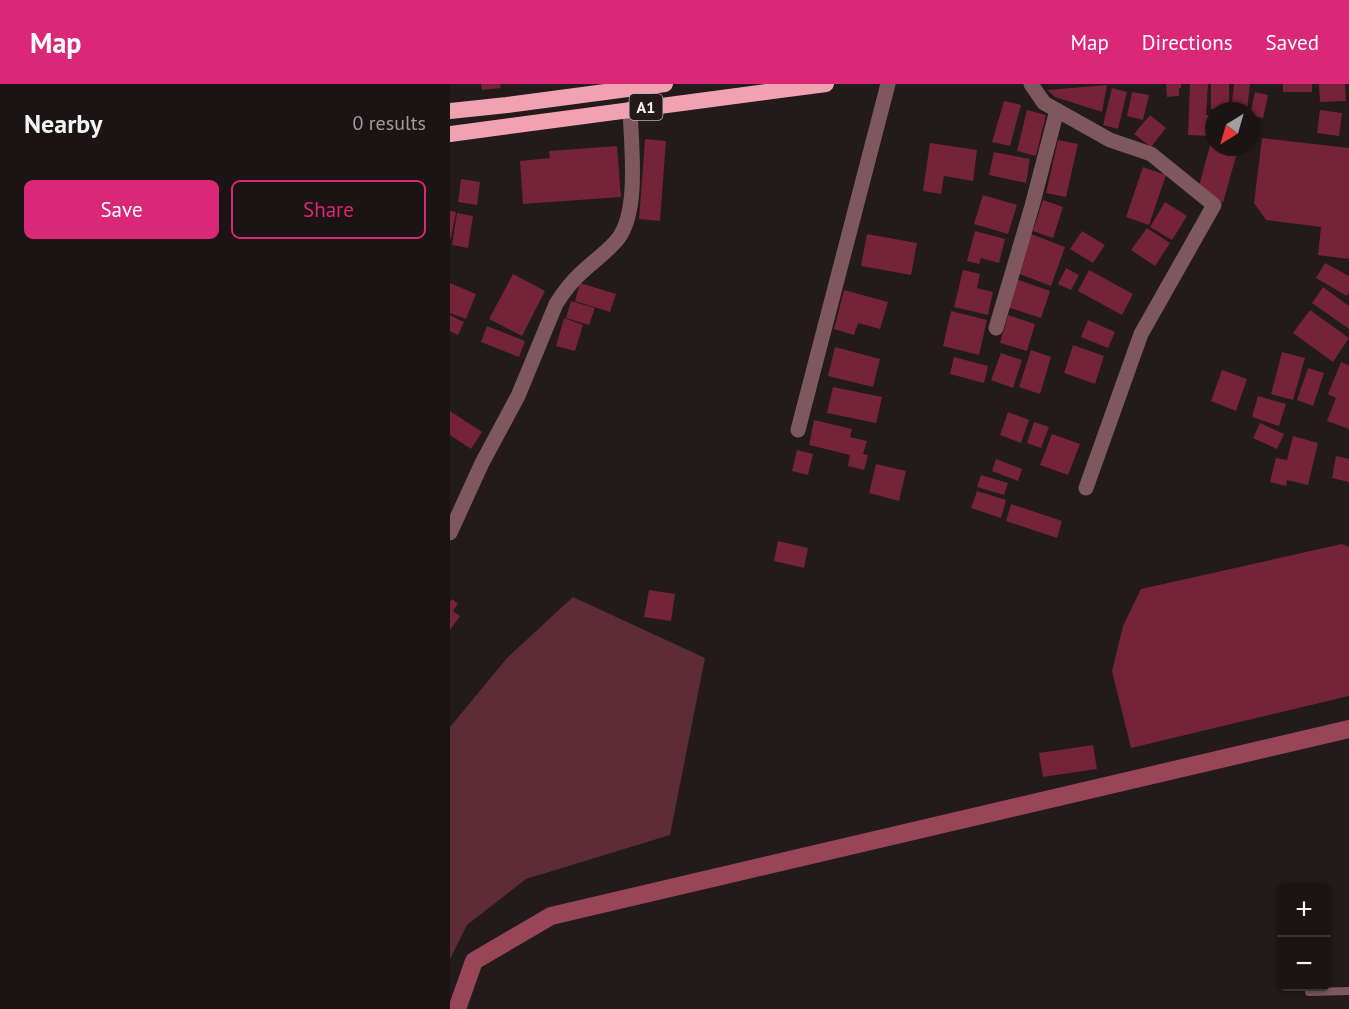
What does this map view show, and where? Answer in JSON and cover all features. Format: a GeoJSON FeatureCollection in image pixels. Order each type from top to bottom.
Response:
{"type":"FeatureCollection","features":[{"type":"Feature","properties":{"kind":"highway","name":"A1"},"geometry":{"type":"LineString","coordinates":[[458,109],[507,105],[665,84]]}},
{"type":"Feature","properties":{"kind":"highway","name":"A1"},"geometry":{"type":"LineString","coordinates":[[458,133],[826,84]]}},
{"type":"Feature","properties":{"kind":"street"},"geometry":{"type":"LineString","coordinates":[[798,430],[888,84]]}},
{"type":"Feature","properties":{"kind":"street"},"geometry":{"type":"LineString","coordinates":[[1031,84],[1044,103],[1110,140],[1151,153],[1214,205],[1141,334],[1086,489]]}},
{"type":"Feature","properties":{"kind":"street"},"geometry":{"type":"LineString","coordinates":[[450,532],[518,396],[556,304],[578,276],[618,239],[627,221],[631,202],[632,166],[630,109]]}},
{"type":"Feature","properties":{"kind":"street"},"geometry":{"type":"LineString","coordinates":[[996,328],[1057,110]]}},
{"type":"Feature","properties":{"kind":"lane"},"geometry":{"type":"LineString","coordinates":[[1309,992],[1349,991]]}},
{"type":"Feature","properties":{"kind":"shaded area"},"geometry":{"type":"Polygon","coordinates":[[[573,597],[705,658],[670,835],[526,879],[467,925],[450,959],[450,727],[507,658],[573,597]]]}},
{"type":"Feature","properties":{"kind":"building"},"geometry":{"type":"Polygon","coordinates":[[[481,84],[500,84],[501,88],[482,90],[481,84]]]}},
{"type":"Feature","properties":{"kind":"building"},"geometry":{"type":"Polygon","coordinates":[[[1166,84],[1181,84],[1179,96],[1167,97],[1166,84]]]}},
{"type":"Feature","properties":{"kind":"building"},"geometry":{"type":"Polygon","coordinates":[[[1190,84],[1208,84],[1207,102],[1205,102],[1205,136],[1188,135],[1190,84]]]}},
{"type":"Feature","properties":{"kind":"building"},"geometry":{"type":"Polygon","coordinates":[[[1211,84],[1229,84],[1229,102],[1211,102],[1211,84]]]}},
{"type":"Feature","properties":{"kind":"building"},"geometry":{"type":"Polygon","coordinates":[[[1234,84],[1250,84],[1248,102],[1232,102],[1234,84]]]}},
{"type":"Feature","properties":{"kind":"building"},"geometry":{"type":"Polygon","coordinates":[[[1283,84],[1312,84],[1312,92],[1283,92],[1283,84]]]}},
{"type":"Feature","properties":{"kind":"building"},"geometry":{"type":"Polygon","coordinates":[[[1319,84],[1345,84],[1346,101],[1320,102],[1319,84]]]}},
{"type":"Feature","properties":{"kind":"building"},"geometry":{"type":"Polygon","coordinates":[[[1107,85],[1102,112],[1055,97],[1047,90],[1107,85]]]}},
{"type":"Feature","properties":{"kind":"building"},"geometry":{"type":"Polygon","coordinates":[[[1112,88],[1127,92],[1118,129],[1103,125],[1112,88]]]}},
{"type":"Feature","properties":{"kind":"building"},"geometry":{"type":"Polygon","coordinates":[[[1132,92],[1149,95],[1143,120],[1127,116],[1132,92]]]}},
{"type":"Feature","properties":{"kind":"building"},"geometry":{"type":"Polygon","coordinates":[[[1255,92],[1268,95],[1263,118],[1259,117],[1259,102],[1253,102],[1255,92]]]}},
{"type":"Feature","properties":{"kind":"building"},"geometry":{"type":"Polygon","coordinates":[[[1004,101],[1021,105],[1010,146],[992,142],[1004,101]]]}},
{"type":"Feature","properties":{"kind":"building"},"geometry":{"type":"Polygon","coordinates":[[[1027,110],[1046,115],[1036,156],[1017,151],[1027,110]]]}},
{"type":"Feature","properties":{"kind":"building"},"geometry":{"type":"Polygon","coordinates":[[[1320,110],[1342,113],[1339,136],[1317,133],[1320,110]]]}},
{"type":"Feature","properties":{"kind":"building"},"geometry":{"type":"Polygon","coordinates":[[[1150,115],[1166,128],[1151,147],[1134,134],[1150,115]]]}},
{"type":"Feature","properties":{"kind":"building"},"geometry":{"type":"Polygon","coordinates":[[[1262,138],[1349,148],[1349,259],[1318,255],[1321,227],[1266,220],[1254,203],[1262,138]]]}},
{"type":"Feature","properties":{"kind":"building"},"geometry":{"type":"Polygon","coordinates":[[[645,139],[666,141],[660,221],[639,219],[645,139]]]}},
{"type":"Feature","properties":{"kind":"building"},"geometry":{"type":"Polygon","coordinates":[[[1058,140],[1078,144],[1066,197],[1046,193],[1058,140]]]}},
{"type":"Feature","properties":{"kind":"building"},"geometry":{"type":"Polygon","coordinates":[[[930,143],[977,150],[973,181],[944,176],[941,194],[923,191],[930,143]]]}},
{"type":"Feature","properties":{"kind":"building"},"geometry":{"type":"Polygon","coordinates":[[[617,146],[621,197],[523,204],[520,161],[550,158],[549,151],[617,146]]]}},
{"type":"Feature","properties":{"kind":"building"},"geometry":{"type":"Polygon","coordinates":[[[994,152],[1030,159],[1026,183],[989,175],[994,152]]]}},
{"type":"Feature","properties":{"kind":"building"},"geometry":{"type":"Polygon","coordinates":[[[1207,156],[1236,156],[1223,203],[1199,186],[1207,156]]]}},
{"type":"Feature","properties":{"kind":"building"},"geometry":{"type":"Polygon","coordinates":[[[1143,167],[1166,175],[1149,225],[1126,217],[1143,167]]]}},
{"type":"Feature","properties":{"kind":"building"},"geometry":{"type":"Polygon","coordinates":[[[461,179],[480,182],[477,205],[458,202],[461,179]]]}},
{"type":"Feature","properties":{"kind":"building"},"geometry":{"type":"Polygon","coordinates":[[[983,195],[1017,205],[1008,234],[974,224],[983,195]]]}},
{"type":"Feature","properties":{"kind":"building"},"geometry":{"type":"Polygon","coordinates":[[[1043,200],[1063,207],[1053,238],[1033,231],[1043,200]]]}},
{"type":"Feature","properties":{"kind":"building"},"geometry":{"type":"Polygon","coordinates":[[[1165,202],[1187,216],[1172,240],[1150,227],[1165,202]]]}},
{"type":"Feature","properties":{"kind":"building"},"geometry":{"type":"Polygon","coordinates":[[[450,211],[456,212],[451,238],[450,238],[450,211]]]}},
{"type":"Feature","properties":{"kind":"building"},"geometry":{"type":"Polygon","coordinates":[[[457,213],[473,216],[468,248],[452,245],[457,213]]]}},
{"type":"Feature","properties":{"kind":"building"},"geometry":{"type":"Polygon","coordinates":[[[1147,228],[1170,243],[1155,266],[1131,250],[1147,228]]]}},
{"type":"Feature","properties":{"kind":"building"},"geometry":{"type":"Polygon","coordinates":[[[975,231],[1005,239],[999,263],[981,258],[979,264],[967,261],[975,231]]]}},
{"type":"Feature","properties":{"kind":"building"},"geometry":{"type":"Polygon","coordinates":[[[1082,231],[1105,245],[1093,263],[1070,249],[1082,231]]]}},
{"type":"Feature","properties":{"kind":"building"},"geometry":{"type":"Polygon","coordinates":[[[867,234],[917,243],[911,275],[861,266],[867,234]]]}},
{"type":"Feature","properties":{"kind":"building"},"geometry":{"type":"Polygon","coordinates":[[[1031,234],[1065,247],[1051,286],[1017,273],[1031,234]]]}},
{"type":"Feature","properties":{"kind":"building"},"geometry":{"type":"Polygon","coordinates":[[[1325,263],[1349,276],[1347,296],[1316,278],[1325,263]]]}},
{"type":"Feature","properties":{"kind":"building"},"geometry":{"type":"Polygon","coordinates":[[[1066,268],[1079,275],[1071,290],[1058,284],[1066,268]]]}},
{"type":"Feature","properties":{"kind":"building"},"geometry":{"type":"Polygon","coordinates":[[[963,270],[980,274],[977,288],[993,292],[988,315],[954,307],[963,270]]]}},
{"type":"Feature","properties":{"kind":"building"},"geometry":{"type":"Polygon","coordinates":[[[1089,270],[1133,294],[1122,315],[1078,291],[1089,270]]]}},
{"type":"Feature","properties":{"kind":"building"},"geometry":{"type":"Polygon","coordinates":[[[513,274],[545,291],[522,336],[489,319],[513,274]]]}},
{"type":"Feature","properties":{"kind":"building"},"geometry":{"type":"Polygon","coordinates":[[[1016,279],[1050,291],[1041,318],[1007,307],[1016,279]]]}},
{"type":"Feature","properties":{"kind":"building"},"geometry":{"type":"Polygon","coordinates":[[[450,283],[476,294],[466,319],[450,313],[450,283]]]}},
{"type":"Feature","properties":{"kind":"building"},"geometry":{"type":"Polygon","coordinates":[[[580,283],[616,294],[610,312],[575,301],[580,283]]]}},
{"type":"Feature","properties":{"kind":"building"},"geometry":{"type":"Polygon","coordinates":[[[1323,287],[1349,306],[1349,329],[1312,303],[1323,287]]]}},
{"type":"Feature","properties":{"kind":"building"},"geometry":{"type":"Polygon","coordinates":[[[844,290],[888,302],[880,329],[858,323],[854,335],[834,329],[844,290]]]}},
{"type":"Feature","properties":{"kind":"building"},"geometry":{"type":"Polygon","coordinates":[[[571,301],[595,308],[589,325],[566,318],[571,301]]]}},
{"type":"Feature","properties":{"kind":"building"},"geometry":{"type":"Polygon","coordinates":[[[1310,310],[1349,338],[1333,362],[1293,333],[1310,310]]]}},
{"type":"Feature","properties":{"kind":"building"},"geometry":{"type":"Polygon","coordinates":[[[951,311],[987,320],[979,355],[943,346],[951,311]]]}},
{"type":"Feature","properties":{"kind":"building"},"geometry":{"type":"Polygon","coordinates":[[[450,315],[464,322],[458,335],[450,331],[450,315]]]}},
{"type":"Feature","properties":{"kind":"building"},"geometry":{"type":"Polygon","coordinates":[[[1008,315],[1035,324],[1027,351],[1000,343],[1008,315]]]}},
{"type":"Feature","properties":{"kind":"building"},"geometry":{"type":"Polygon","coordinates":[[[564,318],[583,325],[575,351],[556,346],[564,318]]]}},
{"type":"Feature","properties":{"kind":"building"},"geometry":{"type":"Polygon","coordinates":[[[1088,320],[1115,332],[1108,348],[1081,337],[1088,320]]]}},
{"type":"Feature","properties":{"kind":"building"},"geometry":{"type":"Polygon","coordinates":[[[487,326],[525,341],[519,357],[481,342],[487,326]]]}},
{"type":"Feature","properties":{"kind":"building"},"geometry":{"type":"Polygon","coordinates":[[[1073,345],[1104,356],[1095,384],[1064,373],[1073,345]]]}},
{"type":"Feature","properties":{"kind":"building"},"geometry":{"type":"Polygon","coordinates":[[[835,347],[880,359],[873,387],[828,376],[835,347]]]}},
{"type":"Feature","properties":{"kind":"building"},"geometry":{"type":"Polygon","coordinates":[[[1031,350],[1051,357],[1040,394],[1019,387],[1031,350]]]}},
{"type":"Feature","properties":{"kind":"building"},"geometry":{"type":"Polygon","coordinates":[[[1282,352],[1305,358],[1293,400],[1271,394],[1282,352]]]}},
{"type":"Feature","properties":{"kind":"building"},"geometry":{"type":"Polygon","coordinates":[[[1001,353],[1022,360],[1013,388],[991,380],[1001,353]]]}},
{"type":"Feature","properties":{"kind":"building"},"geometry":{"type":"Polygon","coordinates":[[[954,357],[988,366],[984,383],[950,374],[954,357]]]}},
{"type":"Feature","properties":{"kind":"building"},"geometry":{"type":"Polygon","coordinates":[[[1341,362],[1349,365],[1349,429],[1327,421],[1336,398],[1328,394],[1341,362]]]}},
{"type":"Feature","properties":{"kind":"building"},"geometry":{"type":"Polygon","coordinates":[[[1308,368],[1324,373],[1313,406],[1297,400],[1308,368]]]}},
{"type":"Feature","properties":{"kind":"building"},"geometry":{"type":"Polygon","coordinates":[[[1222,370],[1247,379],[1236,411],[1211,401],[1222,370]]]}},
{"type":"Feature","properties":{"kind":"building"},"geometry":{"type":"Polygon","coordinates":[[[833,387],[882,397],[876,423],[827,413],[833,387]]]}},
{"type":"Feature","properties":{"kind":"building"},"geometry":{"type":"Polygon","coordinates":[[[1258,396],[1286,404],[1279,426],[1252,417],[1258,396]]]}},
{"type":"Feature","properties":{"kind":"building"},"geometry":{"type":"Polygon","coordinates":[[[450,411],[482,432],[471,449],[450,435],[450,411]]]}},
{"type":"Feature","properties":{"kind":"building"},"geometry":{"type":"Polygon","coordinates":[[[1008,412],[1029,420],[1021,443],[1000,435],[1008,412]]]}},
{"type":"Feature","properties":{"kind":"building"},"geometry":{"type":"Polygon","coordinates":[[[814,420],[852,429],[850,437],[867,441],[863,454],[868,455],[864,470],[848,466],[850,455],[809,445],[814,420]]]}},
{"type":"Feature","properties":{"kind":"building"},"geometry":{"type":"Polygon","coordinates":[[[1034,422],[1049,427],[1041,448],[1027,443],[1034,422]]]}},
{"type":"Feature","properties":{"kind":"building"},"geometry":{"type":"Polygon","coordinates":[[[1260,423],[1284,434],[1277,449],[1253,438],[1260,423]]]}},
{"type":"Feature","properties":{"kind":"building"},"geometry":{"type":"Polygon","coordinates":[[[1052,434],[1080,444],[1068,475],[1040,465],[1052,434]]]}},
{"type":"Feature","properties":{"kind":"building"},"geometry":{"type":"Polygon","coordinates":[[[1293,436],[1318,443],[1308,485],[1287,480],[1286,486],[1270,482],[1276,458],[1287,460],[1293,436]]]}},
{"type":"Feature","properties":{"kind":"building"},"geometry":{"type":"Polygon","coordinates":[[[797,450],[813,454],[808,475],[792,471],[797,450]]]}},
{"type":"Feature","properties":{"kind":"building"},"geometry":{"type":"Polygon","coordinates":[[[1336,456],[1349,459],[1349,482],[1332,478],[1336,456]]]}},
{"type":"Feature","properties":{"kind":"building"},"geometry":{"type":"Polygon","coordinates":[[[996,459],[1022,469],[1018,481],[992,471],[996,459]]]}},
{"type":"Feature","properties":{"kind":"building"},"geometry":{"type":"Polygon","coordinates":[[[876,464],[906,471],[899,501],[869,493],[876,464]]]}},
{"type":"Feature","properties":{"kind":"building"},"geometry":{"type":"Polygon","coordinates":[[[981,475],[1008,483],[1004,495],[977,487],[981,475]]]}},
{"type":"Feature","properties":{"kind":"building"},"geometry":{"type":"Polygon","coordinates":[[[977,491],[1006,500],[1001,518],[971,508],[977,491]]]}},
{"type":"Feature","properties":{"kind":"building"},"geometry":{"type":"Polygon","coordinates":[[[1011,504],[1062,521],[1057,538],[1006,521],[1011,504]]]}},
{"type":"Feature","properties":{"kind":"building"},"geometry":{"type":"Polygon","coordinates":[[[778,541],[808,548],[804,568],[774,561],[778,541]]]}},
{"type":"Feature","properties":{"kind":"building"},"geometry":{"type":"Polygon","coordinates":[[[1342,544],[1349,547],[1349,696],[1131,748],[1112,671],[1123,626],[1141,589],[1342,544]]]}},
{"type":"Feature","properties":{"kind":"building"},"geometry":{"type":"Polygon","coordinates":[[[649,590],[675,594],[671,621],[644,617],[649,590]]]}},
{"type":"Feature","properties":{"kind":"building"},"geometry":{"type":"Polygon","coordinates":[[[452,599],[458,604],[453,611],[460,616],[450,630],[450,602],[452,599]]]}},
{"type":"Feature","properties":{"kind":"building"},"geometry":{"type":"Polygon","coordinates":[[[1093,745],[1097,769],[1043,777],[1039,753],[1093,745]]]}},
{"type":"Feature","properties":{"kind":"waterway"},"geometry":{"type":"LineString","coordinates":[[457,1009],[474,961],[551,916],[1349,729]]}}]}
